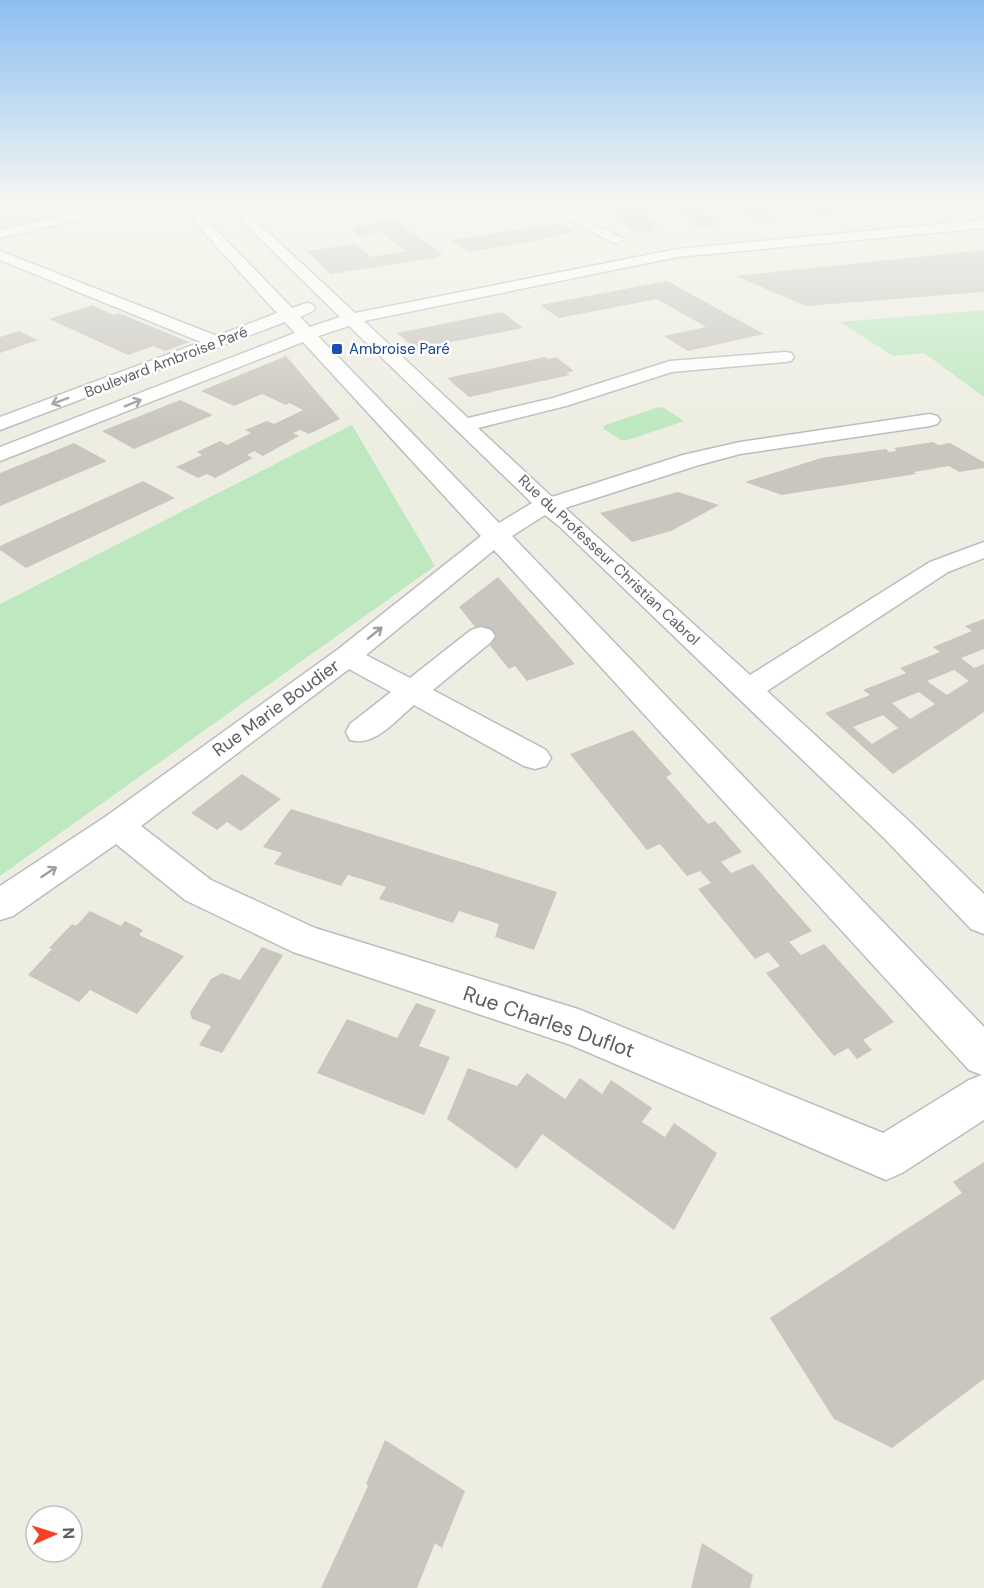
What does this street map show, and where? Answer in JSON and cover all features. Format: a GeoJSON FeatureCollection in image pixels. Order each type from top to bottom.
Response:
{"type":"FeatureCollection","features":[{"type":"Feature","properties":{"kind":"street"},"geometry":{"type":"LineString","coordinates":[[60,279],[217,342]]}},
{"type":"Feature","properties":{"kind":"street"},"geometry":{"type":"LineString","coordinates":[[254,279],[984,1056]]}},
{"type":"Feature","properties":{"kind":"street","name":"Rue du Professeur Christian Cabrol"},"geometry":{"type":"LineString","coordinates":[[315,279],[344,305],[548,506],[567,521],[898,831],[984,918]]}},
{"type":"Feature","properties":{"kind":"street"},"geometry":{"type":"LineString","coordinates":[[298,325],[344,305],[428,301],[542,279]]}},
{"type":"Feature","properties":{"kind":"street","name":"Boulevard Ambroise Paré"},"geometry":{"type":"LineString","coordinates":[[0,455],[344,305]]}},
{"type":"Feature","properties":{"kind":"street","name":"Boulevard Ambroise Paré"},"geometry":{"type":"LineString","coordinates":[[0,424],[217,342],[298,325]]}},
{"type":"Feature","properties":{"kind":"street"},"geometry":{"type":"LineString","coordinates":[[465,425],[559,402],[670,367],[785,357]]}},
{"type":"Feature","properties":{"kind":"street","name":"Rue Marie Boudier"},"geometry":{"type":"LineString","coordinates":[[0,905],[117,826],[347,656],[496,535],[548,506],[691,460],[740,448],[930,420]]}},
{"type":"Feature","properties":{"kind":"street"},"geometry":{"type":"LineString","coordinates":[[747,690],[939,567],[984,549]]}},
{"type":"Feature","properties":{"kind":"street"},"geometry":{"type":"LineString","coordinates":[[361,732],[414,692],[481,636]]}},
{"type":"Feature","properties":{"kind":"street"},"geometry":{"type":"LineString","coordinates":[[347,656],[535,758]]}},
{"type":"Feature","properties":{"kind":"street","name":"Rue Charles Duflot"},"geometry":{"type":"LineString","coordinates":[[117,826],[198,890],[306,941],[578,1028],[886,1156],[984,1095]]}},
{"type":"Feature","properties":{"kind":"green space"},"geometry":{"type":"Polygon","coordinates":[[[984,310],[984,397],[924,353],[893,356],[840,322],[984,310]]]}},
{"type":"Feature","properties":{"kind":"green space"},"geometry":{"type":"Polygon","coordinates":[[[658,407],[664,408],[684,421],[628,440],[621,440],[604,429],[603,426],[658,407]]]}},
{"type":"Feature","properties":{"kind":"green space"},"geometry":{"type":"Polygon","coordinates":[[[352,425],[435,566],[0,876],[0,604],[352,425]]]}},
{"type":"Feature","properties":{"kind":"building"},"geometry":{"type":"Polygon","coordinates":[[[743,279],[984,279],[984,292],[806,306],[743,279]]]}},
{"type":"Feature","properties":{"kind":"building"},"geometry":{"type":"Polygon","coordinates":[[[667,281],[764,334],[688,351],[664,336],[706,327],[657,299],[559,318],[540,305],[667,281]]]}},
{"type":"Feature","properties":{"kind":"building"},"geometry":{"type":"Polygon","coordinates":[[[92,305],[114,315],[119,313],[189,342],[165,351],[153,346],[128,355],[49,319],[92,305]]]}},
{"type":"Feature","properties":{"kind":"building"},"geometry":{"type":"Polygon","coordinates":[[[502,312],[523,328],[415,349],[397,333],[502,312]]]}},
{"type":"Feature","properties":{"kind":"building"},"geometry":{"type":"Polygon","coordinates":[[[19,331],[38,340],[0,353],[0,337],[19,331]]]}},
{"type":"Feature","properties":{"kind":"building"},"geometry":{"type":"Polygon","coordinates":[[[286,356],[340,419],[309,434],[300,430],[293,433],[299,436],[263,456],[254,451],[247,455],[253,458],[215,478],[207,474],[198,478],[176,467],[202,455],[197,452],[220,441],[227,445],[251,433],[245,430],[267,421],[274,424],[303,410],[262,394],[234,406],[201,391],[286,356]]]}},
{"type":"Feature","properties":{"kind":"building"},"geometry":{"type":"Polygon","coordinates":[[[545,357],[548,359],[556,357],[574,371],[566,373],[570,375],[469,397],[447,378],[545,357]]]}},
{"type":"Feature","properties":{"kind":"building"},"geometry":{"type":"Polygon","coordinates":[[[180,400],[213,415],[134,449],[102,431],[180,400]]]}},
{"type":"Feature","properties":{"kind":"building"},"geometry":{"type":"Polygon","coordinates":[[[933,442],[938,445],[950,443],[984,462],[984,468],[959,472],[949,466],[914,472],[916,474],[782,495],[745,482],[821,458],[886,449],[889,452],[897,451],[894,448],[933,442]]]}},
{"type":"Feature","properties":{"kind":"building"},"geometry":{"type":"Polygon","coordinates":[[[74,443],[107,461],[0,506],[0,473],[74,443]]]}},
{"type":"Feature","properties":{"kind":"building"},"geometry":{"type":"Polygon","coordinates":[[[143,481],[175,498],[26,568],[0,550],[0,546],[143,481]]]}},
{"type":"Feature","properties":{"kind":"building"},"geometry":{"type":"Polygon","coordinates":[[[678,492],[719,505],[671,531],[632,542],[600,513],[678,492]]]}},
{"type":"Feature","properties":{"kind":"building"},"geometry":{"type":"Polygon","coordinates":[[[498,577],[575,664],[527,681],[515,666],[509,669],[459,607],[498,577]]]}},
{"type":"Feature","properties":{"kind":"building"},"geometry":{"type":"Polygon","coordinates":[[[984,619],[984,649],[961,658],[974,668],[984,664],[984,712],[893,774],[825,713],[870,695],[863,690],[906,673],[900,668],[940,652],[933,647],[972,631],[965,626],[984,619]],[[954,670],[927,681],[947,695],[969,681],[954,670]],[[919,692],[892,703],[910,719],[935,704],[919,692]],[[883,715],[853,727],[872,744],[898,728],[883,715]]]}},
{"type":"Feature","properties":{"kind":"building"},"geometry":{"type":"Polygon","coordinates":[[[633,730],[672,774],[666,777],[708,824],[715,821],[742,852],[721,862],[731,873],[753,864],[812,931],[789,942],[801,955],[824,944],[894,1022],[863,1040],[872,1050],[857,1059],[848,1048],[834,1056],[766,973],[780,966],[768,952],[755,959],[698,889],[711,883],[700,871],[687,876],[660,844],[647,850],[570,754],[633,730]]]}},
{"type":"Feature","properties":{"kind":"building"},"geometry":{"type":"Polygon","coordinates":[[[242,774],[281,799],[241,831],[227,822],[217,830],[191,813],[242,774]]]}},
{"type":"Feature","properties":{"kind":"building"},"geometry":{"type":"Polygon","coordinates":[[[291,809],[557,892],[534,950],[495,937],[499,924],[459,911],[453,923],[393,903],[397,898],[392,903],[379,899],[386,887],[368,881],[348,875],[341,886],[274,864],[282,853],[263,847],[291,809]]]}},
{"type":"Feature","properties":{"kind":"building"},"geometry":{"type":"Polygon","coordinates":[[[90,911],[121,926],[125,921],[143,930],[139,935],[184,956],[137,1014],[90,990],[79,1002],[28,975],[72,924],[76,926],[90,911]]]}},
{"type":"Feature","properties":{"kind":"building"},"geometry":{"type":"Polygon","coordinates":[[[262,947],[283,955],[222,1053],[199,1045],[211,1026],[192,1019],[190,1012],[211,979],[222,973],[240,980],[262,947]]]}},
{"type":"Feature","properties":{"kind":"building"},"geometry":{"type":"Polygon","coordinates":[[[416,1003],[436,1010],[419,1046],[450,1057],[424,1115],[317,1073],[347,1019],[397,1038],[416,1003]]]}},
{"type":"Feature","properties":{"kind":"building"},"geometry":{"type":"Polygon","coordinates":[[[468,1068],[517,1086],[527,1073],[565,1099],[580,1078],[602,1094],[611,1080],[652,1108],[642,1122],[665,1137],[674,1123],[717,1153],[674,1230],[542,1134],[517,1169],[447,1119],[468,1068]]]}},
{"type":"Feature","properties":{"kind":"building"},"geometry":{"type":"Polygon","coordinates":[[[984,1162],[984,1379],[892,1448],[834,1419],[770,1318],[962,1193],[953,1182],[984,1162]]]}},
{"type":"Feature","properties":{"kind":"building"},"geometry":{"type":"Polygon","coordinates":[[[385,1440],[465,1491],[442,1548],[435,1543],[417,1588],[321,1588],[368,1486],[366,1484],[385,1440]]]}},
{"type":"Feature","properties":{"kind":"building"},"geometry":{"type":"Polygon","coordinates":[[[702,1543],[753,1575],[750,1588],[691,1588],[702,1543]]]}},
{"type":"Feature","properties":{"kind":"place","name":"Ambroise Paré"},"geometry":{"type":"Point","coordinates":[337,349]}}]}
